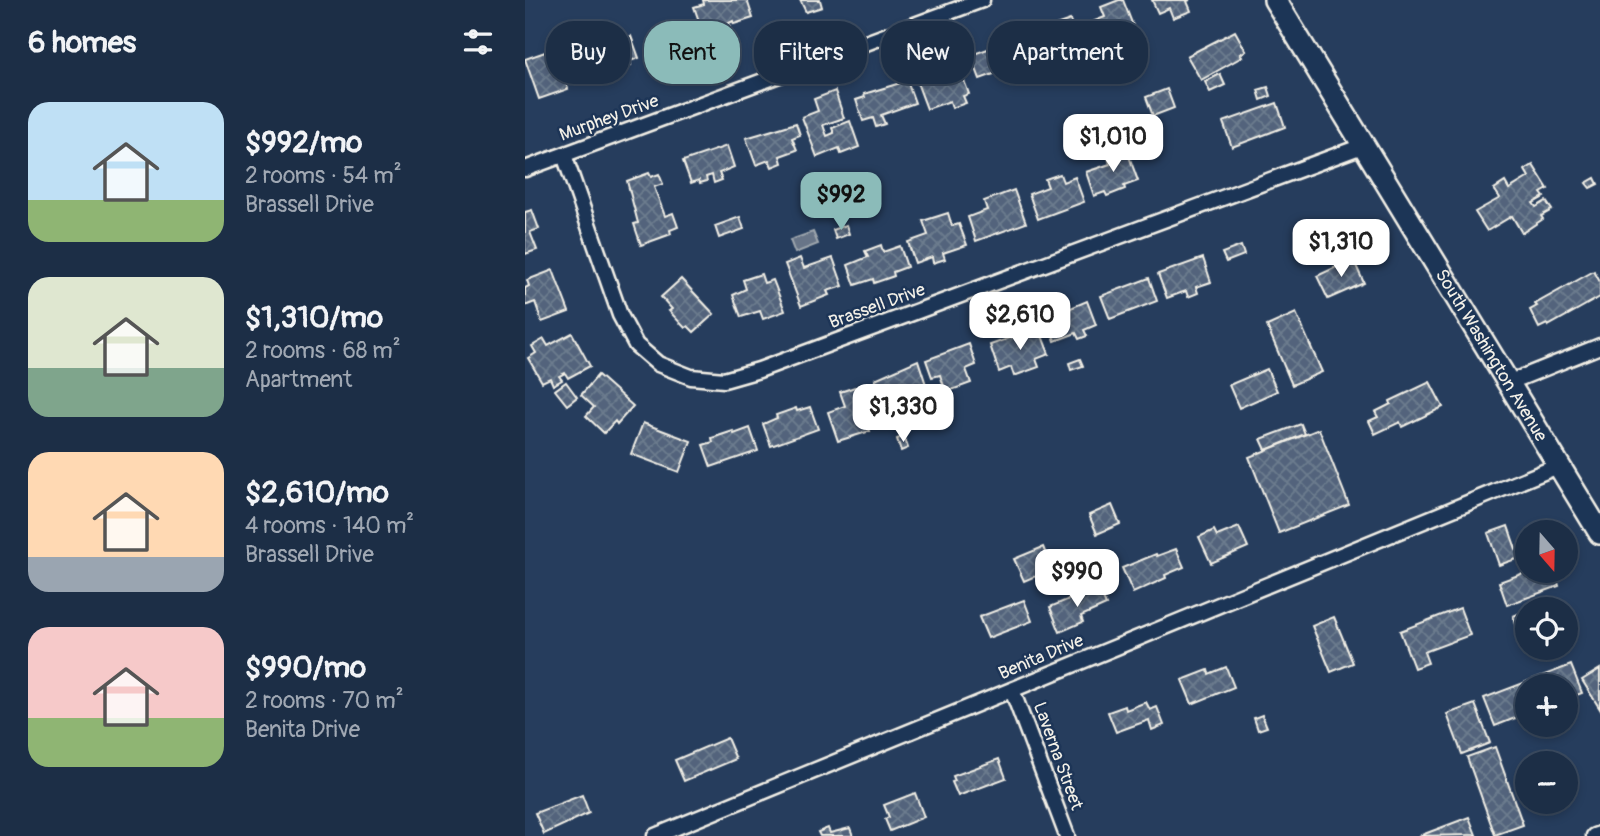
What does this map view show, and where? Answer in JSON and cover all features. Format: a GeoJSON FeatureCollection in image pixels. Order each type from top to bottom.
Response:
{"type":"FeatureCollection","features":[{"type":"Feature","properties":{"kind":"street","name":"Murphey Drive"},"geometry":{"type":"LineString","coordinates":[[525,169],[982,0]]}},
{"type":"Feature","properties":{"kind":"street","name":"South Washington Avenue"},"geometry":{"type":"LineString","coordinates":[[1275,0],[1600,533]]}},
{"type":"Feature","properties":{"kind":"street","name":"Brassell Drive"},"geometry":{"type":"LineString","coordinates":[[564,155],[620,315],[636,345],[652,360],[674,372],[716,381],[759,370],[1365,145]]}},
{"type":"Feature","properties":{"kind":"street"},"geometry":{"type":"LineString","coordinates":[[1510,382],[1600,346]]}},
{"type":"Feature","properties":{"kind":"street","name":"Benita Drive"},"geometry":{"type":"LineString","coordinates":[[655,836],[1558,466]]}},
{"type":"Feature","properties":{"kind":"street","name":"Laverna Street"},"geometry":{"type":"LineString","coordinates":[[1013,690],[1067,836]]}},
{"type":"Feature","properties":{"kind":"street"},"geometry":{"type":"LineString","coordinates":[[1594,836],[1600,834]]}},
{"type":"Feature","properties":{"kind":"water"},"geometry":{"type":"Polygon","coordinates":[[[813,232],[818,244],[795,253],[790,240],[813,232]]]}},
{"type":"Feature","properties":{"kind":"building"},"geometry":{"type":"Polygon","coordinates":[[[703,0],[747,0],[753,18],[740,22],[699,21],[694,7],[704,4],[703,0]]]}},
{"type":"Feature","properties":{"kind":"building"},"geometry":{"type":"Polygon","coordinates":[[[800,0],[820,0],[822,7],[806,12],[800,0]]]}},
{"type":"Feature","properties":{"kind":"building"},"geometry":{"type":"Polygon","coordinates":[[[1123,0],[1131,21],[1095,21],[1105,17],[1101,7],[1123,0]]]}},
{"type":"Feature","properties":{"kind":"building"},"geometry":{"type":"Polygon","coordinates":[[[1152,0],[1190,0],[1187,1],[1191,11],[1173,18],[1169,8],[1158,13],[1152,0]]]}},
{"type":"Feature","properties":{"kind":"building"},"geometry":{"type":"Polygon","coordinates":[[[1235,31],[1246,51],[1240,54],[1242,57],[1201,80],[1187,56],[1235,31]]]}},
{"type":"Feature","properties":{"kind":"building"},"geometry":{"type":"Polygon","coordinates":[[[630,36],[639,58],[630,61],[630,36]]]}},
{"type":"Feature","properties":{"kind":"building"},"geometry":{"type":"Polygon","coordinates":[[[988,49],[988,76],[980,79],[974,63],[974,54],[988,49]]]}},
{"type":"Feature","properties":{"kind":"building"},"geometry":{"type":"Polygon","coordinates":[[[545,52],[546,84],[566,84],[568,89],[539,99],[525,59],[545,52]]]}},
{"type":"Feature","properties":{"kind":"building"},"geometry":{"type":"Polygon","coordinates":[[[1220,74],[1225,85],[1210,92],[1205,82],[1220,74]]]}},
{"type":"Feature","properties":{"kind":"building"},"geometry":{"type":"Polygon","coordinates":[[[897,84],[908,84],[915,103],[881,115],[885,124],[876,127],[873,118],[863,121],[856,100],[865,97],[864,94],[897,84]]]}},
{"type":"Feature","properties":{"kind":"building"},"geometry":{"type":"Polygon","coordinates":[[[918,84],[965,84],[969,94],[963,96],[966,103],[952,108],[950,101],[927,109],[918,84]]]}},
{"type":"Feature","properties":{"kind":"building"},"geometry":{"type":"Polygon","coordinates":[[[1268,87],[1271,96],[1261,100],[1258,90],[1268,87]]]}},
{"type":"Feature","properties":{"kind":"building"},"geometry":{"type":"Polygon","coordinates":[[[1167,89],[1174,108],[1153,116],[1146,97],[1167,89]]]}},
{"type":"Feature","properties":{"kind":"building"},"geometry":{"type":"Polygon","coordinates":[[[835,91],[844,118],[823,125],[827,136],[834,133],[832,128],[850,121],[859,147],[841,154],[839,148],[817,157],[802,117],[818,111],[814,99],[835,91]]]}},
{"type":"Feature","properties":{"kind":"building"},"geometry":{"type":"Polygon","coordinates":[[[1277,103],[1285,127],[1232,147],[1223,122],[1277,103]]]}},
{"type":"Feature","properties":{"kind":"building"},"geometry":{"type":"Polygon","coordinates":[[[796,123],[800,135],[792,138],[797,150],[780,156],[782,163],[772,167],[769,160],[756,165],[746,138],[796,123]]]}},
{"type":"Feature","properties":{"kind":"building"},"geometry":{"type":"Polygon","coordinates":[[[727,146],[734,167],[719,173],[722,180],[714,183],[712,175],[706,177],[707,181],[691,183],[683,161],[727,146]]]}},
{"type":"Feature","properties":{"kind":"building"},"geometry":{"type":"Polygon","coordinates":[[[1126,148],[1138,181],[1107,196],[1105,192],[1094,196],[1086,172],[1110,164],[1107,154],[1126,148]]]}},
{"type":"Feature","properties":{"kind":"building"},"geometry":{"type":"Polygon","coordinates":[[[1533,165],[1548,189],[1541,193],[1544,197],[1533,203],[1536,207],[1546,201],[1552,210],[1522,233],[1512,216],[1487,231],[1475,212],[1500,198],[1494,189],[1505,182],[1509,189],[1529,177],[1525,170],[1533,165]]]}},
{"type":"Feature","properties":{"kind":"building"},"geometry":{"type":"Polygon","coordinates":[[[649,173],[651,177],[659,174],[663,184],[654,187],[665,216],[673,213],[678,227],[670,230],[671,234],[641,245],[634,224],[638,223],[627,181],[649,173]]]}},
{"type":"Feature","properties":{"kind":"building"},"geometry":{"type":"Polygon","coordinates":[[[1060,174],[1063,182],[1075,177],[1084,202],[1038,219],[1029,194],[1048,187],[1045,179],[1060,174]]]}},
{"type":"Feature","properties":{"kind":"building"},"geometry":{"type":"Polygon","coordinates":[[[1595,178],[1598,184],[1590,188],[1586,183],[1595,178]]]}},
{"type":"Feature","properties":{"kind":"building"},"geometry":{"type":"Polygon","coordinates":[[[848,183],[850,189],[842,192],[840,186],[848,183]]]}},
{"type":"Feature","properties":{"kind":"building"},"geometry":{"type":"Polygon","coordinates":[[[1014,190],[1026,223],[976,241],[968,217],[987,210],[984,201],[1014,190]]]}},
{"type":"Feature","properties":{"kind":"building"},"geometry":{"type":"Polygon","coordinates":[[[532,210],[539,229],[530,232],[537,250],[525,254],[525,212],[532,210]]]}},
{"type":"Feature","properties":{"kind":"building"},"geometry":{"type":"Polygon","coordinates":[[[948,213],[952,226],[959,224],[967,245],[943,253],[945,259],[933,263],[932,257],[915,263],[908,242],[928,235],[923,221],[948,213]]]}},
{"type":"Feature","properties":{"kind":"building"},"geometry":{"type":"Polygon","coordinates":[[[740,217],[744,229],[719,238],[715,226],[740,217]]]}},
{"type":"Feature","properties":{"kind":"building"},"geometry":{"type":"Polygon","coordinates":[[[846,225],[849,234],[836,239],[833,230],[846,225]]]}},
{"type":"Feature","properties":{"kind":"building"},"geometry":{"type":"Polygon","coordinates":[[[881,245],[883,252],[900,246],[907,267],[893,272],[894,276],[874,283],[873,279],[855,285],[848,265],[868,257],[865,251],[881,245]]]}},
{"type":"Feature","properties":{"kind":"building"},"geometry":{"type":"Polygon","coordinates":[[[1241,246],[1244,255],[1226,262],[1222,253],[1241,246]]]}},
{"type":"Feature","properties":{"kind":"building"},"geometry":{"type":"Polygon","coordinates":[[[800,258],[804,268],[833,258],[843,286],[827,291],[829,295],[801,306],[785,264],[800,258]]]}},
{"type":"Feature","properties":{"kind":"building"},"geometry":{"type":"Polygon","coordinates":[[[1203,258],[1211,282],[1196,287],[1198,293],[1188,297],[1186,291],[1167,298],[1158,274],[1203,258]]]}},
{"type":"Feature","properties":{"kind":"building"},"geometry":{"type":"Polygon","coordinates":[[[1353,259],[1364,283],[1328,299],[1317,276],[1353,259]]]}},
{"type":"Feature","properties":{"kind":"building"},"geometry":{"type":"Polygon","coordinates":[[[553,270],[569,312],[542,322],[535,302],[525,306],[525,288],[529,286],[527,280],[553,270]]]}},
{"type":"Feature","properties":{"kind":"building"},"geometry":{"type":"Polygon","coordinates":[[[1594,271],[1600,282],[1600,297],[1548,326],[1547,324],[1539,328],[1530,310],[1537,306],[1535,304],[1594,271]]]}},
{"type":"Feature","properties":{"kind":"building"},"geometry":{"type":"Polygon","coordinates":[[[761,274],[764,283],[773,280],[785,311],[763,319],[760,311],[741,317],[733,295],[746,289],[743,280],[761,274]]]}},
{"type":"Feature","properties":{"kind":"building"},"geometry":{"type":"Polygon","coordinates":[[[1149,278],[1157,301],[1110,319],[1101,296],[1149,278]]]}},
{"type":"Feature","properties":{"kind":"building"},"geometry":{"type":"Polygon","coordinates":[[[681,279],[714,314],[694,332],[688,326],[685,328],[669,311],[672,309],[661,297],[681,279]]]}},
{"type":"Feature","properties":{"kind":"building"},"geometry":{"type":"Polygon","coordinates":[[[1087,301],[1096,325],[1084,330],[1087,336],[1079,339],[1076,333],[1055,341],[1047,318],[1087,301]]]}},
{"type":"Feature","properties":{"kind":"building"},"geometry":{"type":"Polygon","coordinates":[[[1296,313],[1322,372],[1292,385],[1267,326],[1296,313]]]}},
{"type":"Feature","properties":{"kind":"building"},"geometry":{"type":"Polygon","coordinates":[[[1039,328],[1049,354],[1036,359],[1039,367],[1014,376],[1011,367],[999,372],[990,345],[1039,328]]]}},
{"type":"Feature","properties":{"kind":"building"},"geometry":{"type":"Polygon","coordinates":[[[572,333],[590,366],[568,378],[565,373],[559,376],[562,380],[553,385],[550,378],[542,382],[528,358],[536,353],[532,346],[544,339],[548,346],[572,333]]]}},
{"type":"Feature","properties":{"kind":"building"},"geometry":{"type":"Polygon","coordinates":[[[969,344],[976,365],[966,369],[971,383],[946,392],[940,375],[932,377],[926,360],[969,344]]]}},
{"type":"Feature","properties":{"kind":"building"},"geometry":{"type":"Polygon","coordinates":[[[1080,359],[1083,366],[1071,370],[1069,363],[1080,359]]]}},
{"type":"Feature","properties":{"kind":"building"},"geometry":{"type":"Polygon","coordinates":[[[918,360],[929,394],[901,405],[897,396],[883,401],[875,379],[918,360]]]}},
{"type":"Feature","properties":{"kind":"building"},"geometry":{"type":"Polygon","coordinates":[[[1267,369],[1277,391],[1239,408],[1229,385],[1267,369]]]}},
{"type":"Feature","properties":{"kind":"building"},"geometry":{"type":"Polygon","coordinates":[[[598,375],[633,406],[617,424],[615,421],[604,433],[586,416],[594,407],[581,395],[598,375]]]}},
{"type":"Feature","properties":{"kind":"building"},"geometry":{"type":"Polygon","coordinates":[[[566,382],[577,397],[567,405],[555,390],[566,382]]]}},
{"type":"Feature","properties":{"kind":"building"},"geometry":{"type":"Polygon","coordinates":[[[1430,382],[1443,407],[1402,427],[1400,422],[1375,434],[1369,421],[1378,417],[1375,412],[1391,404],[1390,401],[1430,382]]]}},
{"type":"Feature","properties":{"kind":"building"},"geometry":{"type":"Polygon","coordinates":[[[855,387],[870,431],[838,441],[828,412],[845,406],[840,392],[855,387]]]}},
{"type":"Feature","properties":{"kind":"building"},"geometry":{"type":"Polygon","coordinates":[[[810,407],[818,429],[771,446],[763,424],[777,418],[776,415],[796,408],[797,411],[810,407]]]}},
{"type":"Feature","properties":{"kind":"building"},"geometry":{"type":"Polygon","coordinates":[[[643,423],[691,441],[679,472],[631,454],[643,423]]]}},
{"type":"Feature","properties":{"kind":"building"},"geometry":{"type":"Polygon","coordinates":[[[1301,424],[1305,434],[1266,450],[1261,439],[1301,424]]]}},
{"type":"Feature","properties":{"kind":"building"},"geometry":{"type":"Polygon","coordinates":[[[750,428],[758,451],[711,467],[703,445],[713,442],[712,438],[750,428]]]}},
{"type":"Feature","properties":{"kind":"building"},"geometry":{"type":"Polygon","coordinates":[[[1319,429],[1349,505],[1279,533],[1249,457],[1319,429]]]}},
{"type":"Feature","properties":{"kind":"building"},"geometry":{"type":"Polygon","coordinates":[[[904,436],[908,448],[901,451],[897,439],[904,436]]]}},
{"type":"Feature","properties":{"kind":"building"},"geometry":{"type":"Polygon","coordinates":[[[1112,505],[1120,524],[1097,534],[1089,515],[1112,505]]]}},
{"type":"Feature","properties":{"kind":"building"},"geometry":{"type":"Polygon","coordinates":[[[1508,526],[1515,546],[1515,559],[1499,565],[1488,533],[1508,526]]]}},
{"type":"Feature","properties":{"kind":"building"},"geometry":{"type":"Polygon","coordinates":[[[1239,527],[1248,547],[1211,563],[1199,537],[1214,530],[1217,536],[1239,527]]]}},
{"type":"Feature","properties":{"kind":"building"},"geometry":{"type":"Polygon","coordinates":[[[1043,547],[1052,569],[1024,581],[1014,559],[1043,547]]]}},
{"type":"Feature","properties":{"kind":"building"},"geometry":{"type":"Polygon","coordinates":[[[1176,549],[1184,567],[1133,593],[1122,568],[1176,549]]]}},
{"type":"Feature","properties":{"kind":"building"},"geometry":{"type":"Polygon","coordinates":[[[1515,576],[1515,583],[1558,583],[1559,586],[1529,597],[1515,597],[1515,602],[1507,605],[1499,582],[1515,576]]]}},
{"type":"Feature","properties":{"kind":"building"},"geometry":{"type":"Polygon","coordinates":[[[1098,587],[1106,605],[1081,616],[1083,622],[1060,632],[1050,607],[1098,587]]]}},
{"type":"Feature","properties":{"kind":"building"},"geometry":{"type":"Polygon","coordinates":[[[1024,600],[1032,621],[988,638],[979,617],[1024,600]]]}},
{"type":"Feature","properties":{"kind":"building"},"geometry":{"type":"Polygon","coordinates":[[[1460,608],[1470,635],[1424,652],[1428,663],[1414,668],[1400,631],[1460,608]]]}},
{"type":"Feature","properties":{"kind":"building"},"geometry":{"type":"Polygon","coordinates":[[[1334,617],[1353,663],[1331,672],[1312,626],[1334,617]]]}},
{"type":"Feature","properties":{"kind":"building"},"geometry":{"type":"Polygon","coordinates":[[[1571,665],[1575,674],[1547,674],[1571,665]]]}},
{"type":"Feature","properties":{"kind":"building"},"geometry":{"type":"Polygon","coordinates":[[[1226,667],[1234,687],[1192,704],[1182,680],[1208,670],[1209,674],[1226,667]]]}},
{"type":"Feature","properties":{"kind":"building"},"geometry":{"type":"Polygon","coordinates":[[[1600,669],[1600,709],[1582,680],[1600,669]]]}},
{"type":"Feature","properties":{"kind":"building"},"geometry":{"type":"Polygon","coordinates":[[[1515,686],[1515,718],[1495,726],[1484,698],[1515,686]]]}},
{"type":"Feature","properties":{"kind":"building"},"geometry":{"type":"Polygon","coordinates":[[[1146,702],[1150,710],[1157,707],[1164,725],[1152,730],[1149,720],[1116,732],[1108,712],[1125,706],[1126,710],[1146,702]]]}},
{"type":"Feature","properties":{"kind":"building"},"geometry":{"type":"Polygon","coordinates":[[[1475,704],[1490,743],[1462,754],[1447,714],[1475,704]]]}},
{"type":"Feature","properties":{"kind":"building"},"geometry":{"type":"Polygon","coordinates":[[[1262,715],[1267,727],[1258,730],[1254,718],[1262,715]]]}},
{"type":"Feature","properties":{"kind":"building"},"geometry":{"type":"Polygon","coordinates":[[[727,738],[736,759],[684,781],[675,760],[727,738]]]}},
{"type":"Feature","properties":{"kind":"building"},"geometry":{"type":"Polygon","coordinates":[[[1495,747],[1515,803],[1515,814],[1519,814],[1523,825],[1495,835],[1467,757],[1495,747]]]}},
{"type":"Feature","properties":{"kind":"building"},"geometry":{"type":"Polygon","coordinates":[[[999,759],[1006,778],[958,796],[952,782],[955,781],[953,776],[999,759]]]}},
{"type":"Feature","properties":{"kind":"building"},"geometry":{"type":"Polygon","coordinates":[[[915,793],[924,817],[890,831],[885,819],[889,817],[884,805],[915,793]]]}},
{"type":"Feature","properties":{"kind":"building"},"geometry":{"type":"Polygon","coordinates":[[[582,795],[589,813],[544,834],[535,813],[582,795]]]}},
{"type":"Feature","properties":{"kind":"building"},"geometry":{"type":"Polygon","coordinates":[[[1469,817],[1476,835],[1419,836],[1469,817]]]}},
{"type":"Feature","properties":{"kind":"building"},"geometry":{"type":"Polygon","coordinates":[[[828,828],[830,833],[850,828],[853,836],[820,836],[818,832],[828,828]]]}}]}
